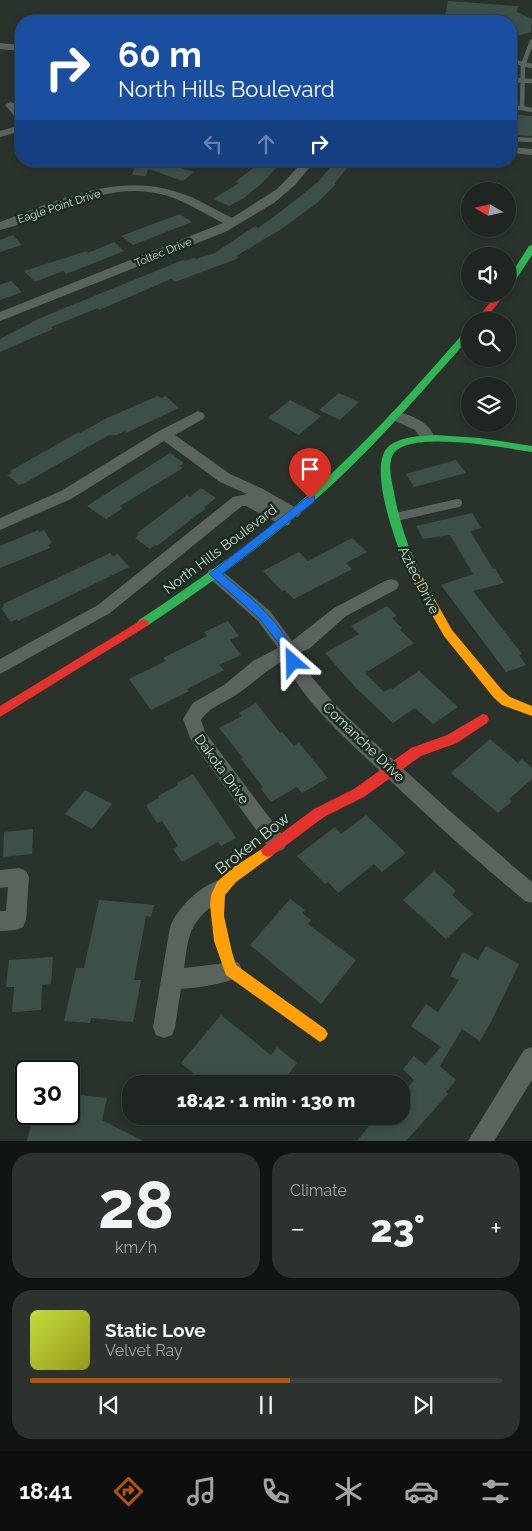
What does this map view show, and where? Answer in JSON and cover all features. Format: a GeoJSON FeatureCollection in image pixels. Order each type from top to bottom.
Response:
{"type":"FeatureCollection","features":[{"type":"Feature","properties":{"kind":"street"},"geometry":{"type":"LineString","coordinates":[[0,46],[15,47]]}},
{"type":"Feature","properties":{"kind":"street"},"geometry":{"type":"LineString","coordinates":[[10,105],[15,110]]}},
{"type":"Feature","properties":{"kind":"street"},"geometry":{"type":"LineString","coordinates":[[0,134],[15,130]]}},
{"type":"Feature","properties":{"kind":"street"},"geometry":{"type":"LineString","coordinates":[[517,151],[532,152]]}},
{"type":"Feature","properties":{"kind":"street","name":"Toltec Drive"},"geometry":{"type":"LineString","coordinates":[[0,317],[204,236],[232,223],[275,197],[295,180],[305,167]]}},
{"type":"Feature","properties":{"kind":"street","name":"Eagle Point Drive"},"geometry":{"type":"LineString","coordinates":[[0,226],[98,192],[130,188],[154,190],[178,196],[232,223]]}},
{"type":"Feature","properties":{"kind":"street"},"geometry":{"type":"LineString","coordinates":[[516,273],[532,248]]}},
{"type":"Feature","properties":{"kind":"street"},"geometry":{"type":"LineString","coordinates":[[486,312],[494,302]]}},
{"type":"Feature","properties":{"kind":"street","name":"North Hills Boulevard"},"geometry":{"type":"LineString","coordinates":[[0,712],[110,645],[215,574],[288,517],[351,462],[396,416],[461,341]]}},
{"type":"Feature","properties":{"kind":"street"},"geometry":{"type":"LineString","coordinates":[[0,524],[66,495],[164,434],[198,416]]}},
{"type":"Feature","properties":{"kind":"street"},"geometry":{"type":"LineString","coordinates":[[396,416],[424,429],[428,438]]}},
{"type":"Feature","properties":{"kind":"street"},"geometry":{"type":"LineString","coordinates":[[164,434],[225,478],[288,517]]}},
{"type":"Feature","properties":{"kind":"street","name":"Aztec Drive"},"geometry":{"type":"LineString","coordinates":[[532,449],[473,441],[428,438],[398,443],[393,446],[387,456],[386,473],[394,518],[404,555],[448,633],[498,694],[506,701],[532,709]]}},
{"type":"Feature","properties":{"kind":"street"},"geometry":{"type":"LineString","coordinates":[[0,667],[104,609],[238,501],[254,497]]}},
{"type":"Feature","properties":{"kind":"street","name":"Comanche Drive"},"geometry":{"type":"LineString","coordinates":[[215,574],[264,616],[284,642],[293,662],[320,699],[347,728],[463,837],[532,894]]}},
{"type":"Feature","properties":{"kind":"street","name":"Dakota Drive"},"geometry":{"type":"LineString","coordinates":[[277,842],[197,735],[192,718],[199,708],[230,690],[259,666],[304,643],[340,612],[391,585]]}},
{"type":"Feature","properties":{"kind":"street","name":"Broken Bow"},"geometry":{"type":"LineString","coordinates":[[231,970],[226,962],[217,908],[219,889],[225,883],[277,842],[319,813],[359,793],[416,752],[452,739],[483,719]]}},
{"type":"Feature","properties":{"kind":"street"},"geometry":{"type":"LineString","coordinates":[[0,879],[19,877],[16,920],[0,921]]}},
{"type":"Feature","properties":{"kind":"street"},"geometry":{"type":"LineString","coordinates":[[164,1027],[180,927],[199,904],[219,889]]}},
{"type":"Feature","properties":{"kind":"street"},"geometry":{"type":"LineString","coordinates":[[171,980],[218,974],[231,970],[320,1034]]}},
{"type":"Feature","properties":{"kind":"street"},"geometry":{"type":"LineString","coordinates":[[480,1141],[515,1088],[532,1058]]}},
{"type":"Feature","properties":{"kind":"lane"},"geometry":{"type":"LineString","coordinates":[[522,108],[523,65],[532,41]]}},
{"type":"Feature","properties":{"kind":"lane"},"geometry":{"type":"LineString","coordinates":[[517,63],[532,66]]}},
{"type":"Feature","properties":{"kind":"lane"},"geometry":{"type":"LineString","coordinates":[[517,80],[532,81]]}},
{"type":"Feature","properties":{"kind":"lane"},"geometry":{"type":"LineString","coordinates":[[517,108],[532,110]]}},
{"type":"Feature","properties":{"kind":"lane"},"geometry":{"type":"LineString","coordinates":[[517,139],[532,140]]}},
{"type":"Feature","properties":{"kind":"lane"},"geometry":{"type":"LineString","coordinates":[[394,518],[458,503]]}},
{"type":"Feature","properties":{"kind":"building"},"geometry":{"type":"Polygon","coordinates":[[[448,1],[518,6],[517,12],[532,19],[531,32],[517,36],[517,15],[445,15],[448,1]]]}},
{"type":"Feature","properties":{"kind":"building"},"geometry":{"type":"Polygon","coordinates":[[[517,115],[532,116],[532,136],[517,135],[517,115]]]}},
{"type":"Feature","properties":{"kind":"building"},"geometry":{"type":"Polygon","coordinates":[[[135,167],[177,167],[194,172],[183,181],[148,169],[146,176],[132,175],[135,167]]]}},
{"type":"Feature","properties":{"kind":"building"},"geometry":{"type":"Polygon","coordinates":[[[255,167],[277,167],[244,198],[229,206],[213,199],[239,183],[235,182],[255,167]]]}},
{"type":"Feature","properties":{"kind":"building"},"geometry":{"type":"Polygon","coordinates":[[[330,167],[348,167],[334,184],[336,184],[317,203],[280,230],[236,256],[239,258],[175,282],[171,279],[99,310],[98,308],[51,327],[53,329],[0,352],[0,339],[40,318],[183,260],[196,259],[215,253],[255,226],[258,228],[318,182],[330,167]]]}},
{"type":"Feature","properties":{"kind":"building"},"geometry":{"type":"Polygon","coordinates":[[[180,214],[192,222],[133,245],[121,236],[180,214]]]}},
{"type":"Feature","properties":{"kind":"building"},"geometry":{"type":"Polygon","coordinates":[[[13,235],[22,245],[0,252],[0,240],[13,235]]]}},
{"type":"Feature","properties":{"kind":"building"},"geometry":{"type":"Polygon","coordinates":[[[114,242],[124,251],[66,274],[63,271],[35,282],[24,271],[87,251],[88,253],[114,242]]]}},
{"type":"Feature","properties":{"kind":"building"},"geometry":{"type":"Polygon","coordinates":[[[11,281],[22,292],[0,300],[0,285],[11,281]]]}},
{"type":"Feature","properties":{"kind":"building"},"geometry":{"type":"Polygon","coordinates":[[[339,393],[359,402],[340,420],[319,410],[339,393]]]}},
{"type":"Feature","properties":{"kind":"building"},"geometry":{"type":"Polygon","coordinates":[[[158,396],[161,398],[165,396],[179,408],[126,433],[125,431],[117,435],[109,435],[25,483],[19,485],[7,475],[12,473],[10,471],[79,432],[158,396]]]}},
{"type":"Feature","properties":{"kind":"building"},"geometry":{"type":"Polygon","coordinates":[[[290,400],[321,416],[299,435],[268,418],[290,400]]]}},
{"type":"Feature","properties":{"kind":"building"},"geometry":{"type":"Polygon","coordinates":[[[170,453],[184,463],[180,466],[183,468],[120,506],[123,508],[106,519],[87,506],[170,453]]]}},
{"type":"Feature","properties":{"kind":"building"},"geometry":{"type":"Polygon","coordinates":[[[456,460],[466,473],[414,487],[406,474],[456,460]]]}},
{"type":"Feature","properties":{"kind":"building"},"geometry":{"type":"Polygon","coordinates":[[[201,488],[216,498],[157,546],[155,545],[150,549],[135,538],[139,535],[137,533],[187,495],[190,497],[201,488]]]}},
{"type":"Feature","properties":{"kind":"building"},"geometry":{"type":"Polygon","coordinates":[[[472,513],[481,528],[470,531],[493,569],[495,568],[504,583],[473,591],[522,654],[519,655],[526,665],[506,672],[441,585],[473,574],[450,535],[423,539],[416,526],[472,513]]]}},
{"type":"Feature","properties":{"kind":"building"},"geometry":{"type":"Polygon","coordinates":[[[38,530],[39,532],[44,530],[52,543],[48,545],[50,548],[0,568],[0,546],[38,530]]]}},
{"type":"Feature","properties":{"kind":"building"},"geometry":{"type":"Polygon","coordinates":[[[352,538],[367,552],[346,563],[352,569],[294,599],[285,590],[282,591],[263,571],[299,552],[308,561],[352,538]]]}},
{"type":"Feature","properties":{"kind":"building"},"geometry":{"type":"Polygon","coordinates":[[[110,553],[113,556],[118,554],[129,567],[18,621],[17,619],[11,622],[1,608],[4,606],[3,604],[110,553]]]}},
{"type":"Feature","properties":{"kind":"building"},"geometry":{"type":"Polygon","coordinates":[[[387,606],[397,616],[392,618],[402,628],[400,630],[414,643],[365,673],[384,692],[392,689],[419,671],[458,707],[433,724],[415,708],[393,723],[356,688],[325,653],[359,634],[351,626],[387,606]]]}},
{"type":"Feature","properties":{"kind":"building"},"geometry":{"type":"Polygon","coordinates":[[[228,621],[239,636],[230,640],[241,655],[219,665],[224,670],[187,689],[189,691],[151,710],[129,679],[166,661],[163,658],[207,636],[204,632],[228,621]]]}},
{"type":"Feature","properties":{"kind":"building"},"geometry":{"type":"Polygon","coordinates":[[[256,703],[280,733],[282,732],[294,746],[299,743],[328,778],[302,793],[297,787],[271,802],[261,789],[263,787],[241,759],[243,758],[219,728],[242,716],[239,713],[256,703]]]}},
{"type":"Feature","properties":{"kind":"building"},"geometry":{"type":"Polygon","coordinates":[[[490,739],[518,763],[522,759],[532,768],[532,779],[509,799],[512,801],[498,813],[451,773],[490,739]]]}},
{"type":"Feature","properties":{"kind":"building"},"geometry":{"type":"Polygon","coordinates":[[[193,774],[236,838],[221,846],[218,842],[182,862],[173,849],[178,846],[162,821],[157,823],[146,805],[193,774]]]}},
{"type":"Feature","properties":{"kind":"building"},"geometry":{"type":"Polygon","coordinates":[[[85,790],[112,804],[92,829],[65,814],[85,790]]]}},
{"type":"Feature","properties":{"kind":"building"},"geometry":{"type":"Polygon","coordinates":[[[366,815],[406,853],[382,872],[374,864],[338,893],[328,882],[325,884],[297,856],[335,827],[341,834],[366,815]]]}},
{"type":"Feature","properties":{"kind":"building"},"geometry":{"type":"Polygon","coordinates":[[[33,829],[32,854],[3,857],[4,832],[33,829]]]}},
{"type":"Feature","properties":{"kind":"building"},"geometry":{"type":"Polygon","coordinates":[[[434,871],[456,891],[452,895],[473,914],[446,939],[403,900],[434,871]]]}},
{"type":"Feature","properties":{"kind":"building"},"geometry":{"type":"Polygon","coordinates":[[[290,899],[305,910],[302,913],[311,920],[308,924],[356,960],[321,1004],[250,945],[290,899]]]}},
{"type":"Feature","properties":{"kind":"building"},"geometry":{"type":"Polygon","coordinates":[[[99,900],[154,905],[151,917],[146,916],[134,980],[141,980],[133,1022],[91,1018],[90,1023],[64,1021],[76,968],[84,968],[99,900]]]}},
{"type":"Feature","properties":{"kind":"building"},"geometry":{"type":"Polygon","coordinates":[[[486,946],[519,964],[480,1041],[462,1029],[440,1066],[456,1080],[446,1092],[448,1094],[406,1141],[357,1141],[370,1125],[410,1125],[410,1085],[414,1080],[403,1069],[414,1056],[425,1065],[441,1047],[411,1026],[426,1004],[438,1012],[459,980],[450,976],[463,952],[478,960],[486,946]]]}},
{"type":"Feature","properties":{"kind":"building"},"geometry":{"type":"Polygon","coordinates":[[[53,957],[51,984],[42,985],[41,1010],[12,1012],[14,987],[6,987],[9,960],[53,957]]]}},
{"type":"Feature","properties":{"kind":"building"},"geometry":{"type":"Polygon","coordinates":[[[221,1015],[271,1055],[277,1047],[297,1063],[288,1075],[195,1075],[181,1063],[221,1015]]]}},
{"type":"Feature","properties":{"kind":"building"},"geometry":{"type":"Polygon","coordinates":[[[80,1095],[107,1098],[102,1120],[143,1141],[27,1141],[31,1125],[80,1125],[80,1095]]]}},
{"type":"Feature","properties":{"kind":"traffic: fast"},"geometry":{"type":"LineString","coordinates":[[516,273],[532,248]]}},
{"type":"Feature","properties":{"kind":"traffic: fast"},"geometry":{"type":"LineString","coordinates":[[143,623],[241,554],[311,498],[386,425],[461,341]]}},
{"type":"Feature","properties":{"kind":"traffic: fast"},"geometry":{"type":"LineString","coordinates":[[418,580],[397,530],[387,486],[385,467],[391,450],[401,443],[436,439],[480,441],[532,449]]}},
{"type":"Feature","properties":{"kind":"traffic: slow"},"geometry":{"type":"LineString","coordinates":[[418,580],[448,633],[498,694],[506,701],[532,711]]}},
{"type":"Feature","properties":{"kind":"traffic: slow"},"geometry":{"type":"LineString","coordinates":[[268,851],[231,877],[218,895],[217,916],[224,952],[231,970],[320,1034]]}},
{"type":"Feature","properties":{"kind":"traffic: jam"},"geometry":{"type":"LineString","coordinates":[[486,312],[494,302]]}},
{"type":"Feature","properties":{"kind":"traffic: jam"},"geometry":{"type":"LineString","coordinates":[[0,712],[143,623]]}},
{"type":"Feature","properties":{"kind":"traffic: jam"},"geometry":{"type":"LineString","coordinates":[[268,851],[319,813],[359,793],[416,752],[452,739],[483,719]]}},
{"type":"Feature","properties":{"kind":"route"},"geometry":{"type":"LineString","coordinates":[[293,662],[284,642],[264,616],[215,574],[310,499]]}}]}
